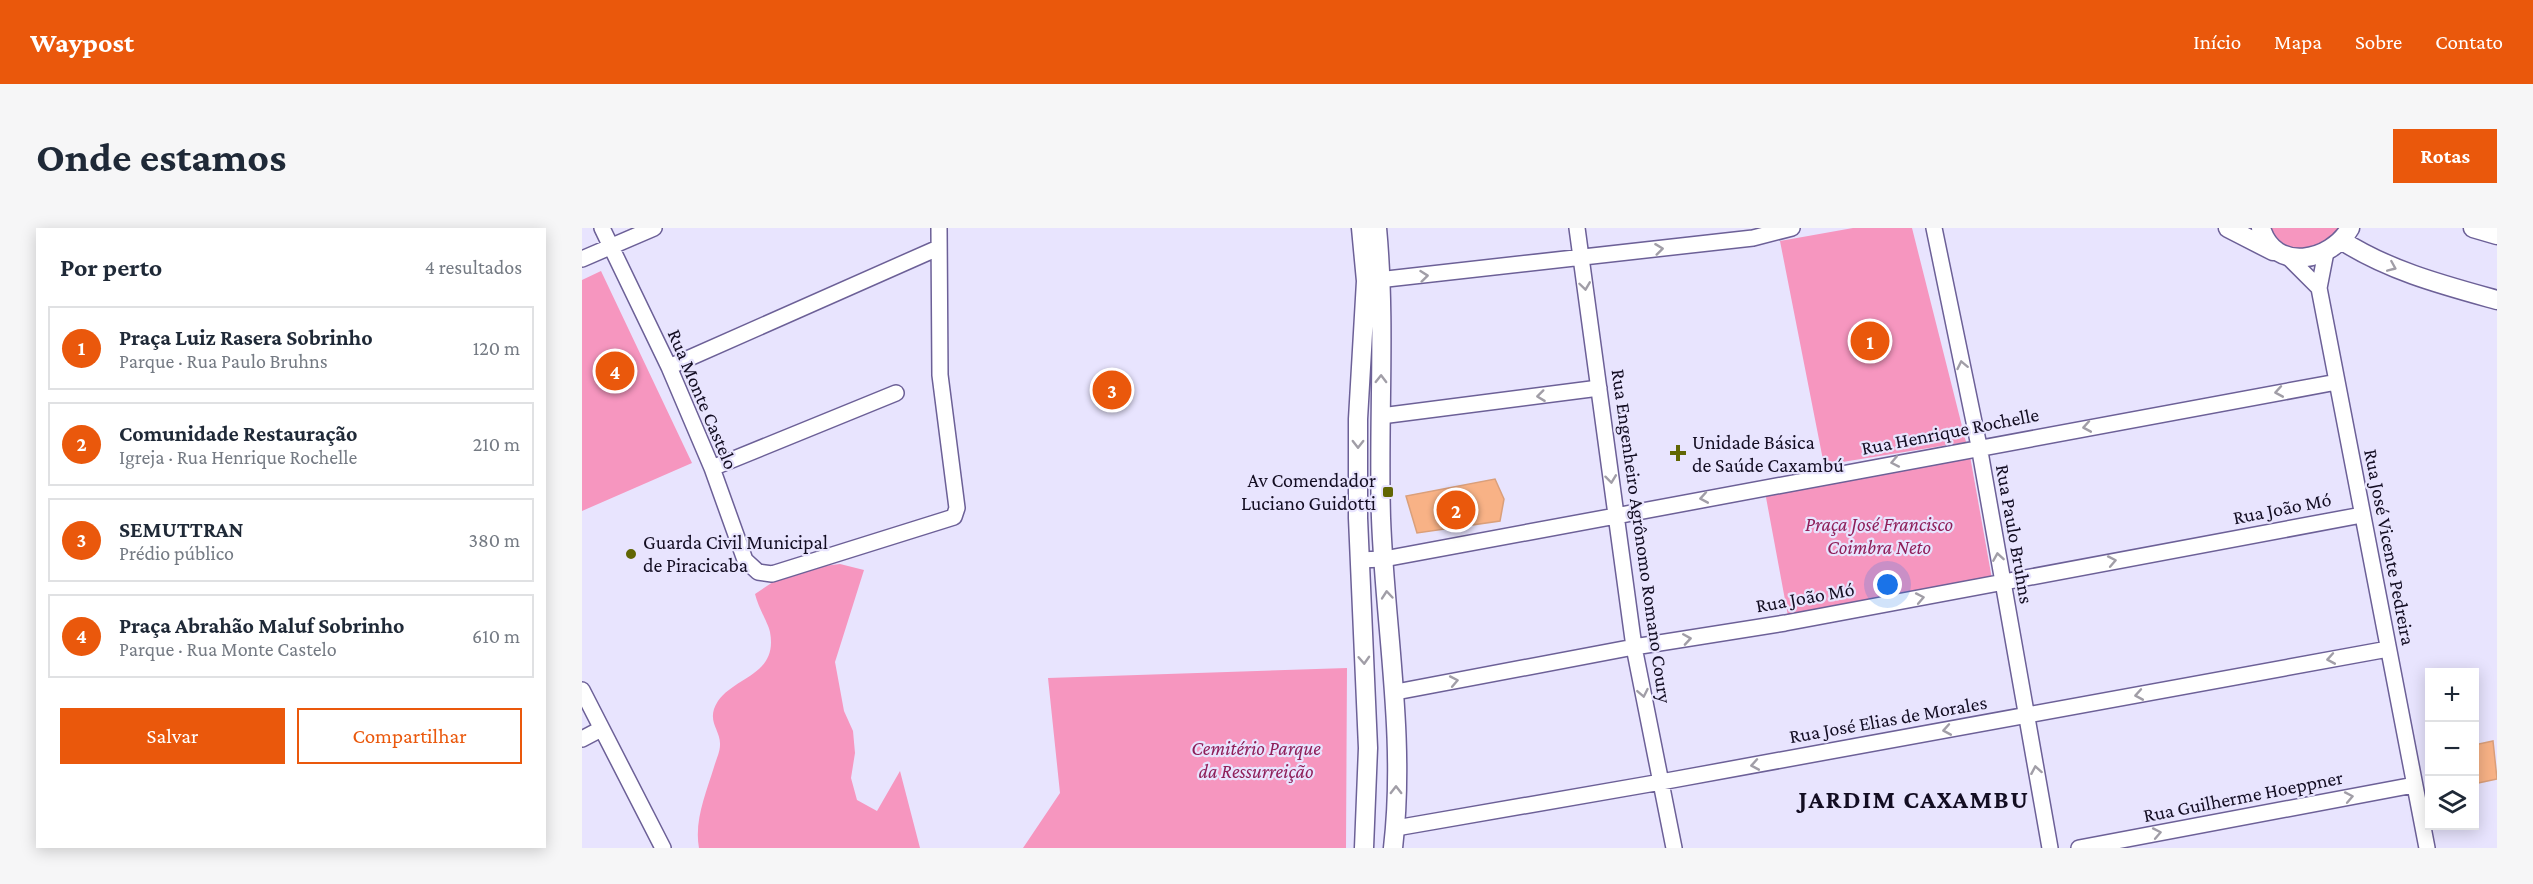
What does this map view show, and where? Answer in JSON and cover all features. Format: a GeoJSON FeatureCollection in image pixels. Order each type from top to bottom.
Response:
{"type":"FeatureCollection","features":[{"type":"Feature","properties":{"kind":"main road"},"geometry":{"type":"LineString","coordinates":[[1361,228],[1374,281],[1381,416],[1384,559],[1396,692],[1396,828],[1393,848]]}},
{"type":"Feature","properties":{"kind":"main road"},"geometry":{"type":"LineString","coordinates":[[1364,848],[1368,748],[1359,560],[1358,419],[1374,281],[1377,228]]}},
{"type":"Feature","properties":{"kind":"main road"},"geometry":{"type":"LineString","coordinates":[[2228,228],[2283,255],[2306,258],[2326,252],[2345,234],[2357,251],[2415,276],[2497,300]]}},
{"type":"Feature","properties":{"kind":"main road"},"geometry":{"type":"LineString","coordinates":[[2261,228],[2269,244],[2283,255]]}},
{"type":"Feature","properties":{"kind":"main road"},"geometry":{"type":"LineString","coordinates":[[2473,228],[2497,235]]}},
{"type":"Feature","properties":{"kind":"street","name":"Rua Monte Castelo"},"geometry":{"type":"LineString","coordinates":[[602,228],[669,368],[712,468],[745,560],[758,572],[772,574],[954,517],[957,508],[940,375],[939,248]]}},
{"type":"Feature","properties":{"kind":"street"},"geometry":{"type":"LineString","coordinates":[[582,259],[654,228]]}},
{"type":"Feature","properties":{"kind":"street"},"geometry":{"type":"LineString","coordinates":[[669,368],[939,248],[939,228]]}},
{"type":"Feature","properties":{"kind":"street","name":"Rua Engenheiro Agrônomo Romano Coury"},"geometry":{"type":"LineString","coordinates":[[1577,228],[1634,647],[1674,848]]}},
{"type":"Feature","properties":{"kind":"street"},"geometry":{"type":"LineString","coordinates":[[1374,281],[1753,238],[1792,228]]}},
{"type":"Feature","properties":{"kind":"street","name":"Rua Paulo Bruhns"},"geometry":{"type":"LineString","coordinates":[[1934,228],[1979,446],[2050,848]]}},
{"type":"Feature","properties":{"kind":"street","name":"Rua José Vicente Pedreira"},"geometry":{"type":"LineString","coordinates":[[2326,252],[2319,288],[2427,848]]}},
{"type":"Feature","properties":{"kind":"street"},"geometry":{"type":"LineString","coordinates":[[2283,255],[2319,288]]}},
{"type":"Feature","properties":{"kind":"street","name":"Rua Henrique Rochelle"},"geometry":{"type":"LineString","coordinates":[[1359,560],[1384,559],[1979,446],[2337,382]]}},
{"type":"Feature","properties":{"kind":"street"},"geometry":{"type":"LineString","coordinates":[[1381,416],[1599,388]]}},
{"type":"Feature","properties":{"kind":"street"},"geometry":{"type":"LineString","coordinates":[[712,468],[896,393]]}},
{"type":"Feature","properties":{"kind":"street","name":"Rua João Mó"},"geometry":{"type":"LineString","coordinates":[[1396,692],[1634,647],[1785,623],[2362,514]]}},
{"type":"Feature","properties":{"kind":"street","name":"Rua José Elias de Morales"},"geometry":{"type":"LineString","coordinates":[[1396,828],[2388,649]]}},
{"type":"Feature","properties":{"kind":"street"},"geometry":{"type":"LineString","coordinates":[[582,690],[663,848]]}},
{"type":"Feature","properties":{"kind":"street"},"geometry":{"type":"LineString","coordinates":[[582,739],[602,729]]}},
{"type":"Feature","properties":{"kind":"street","name":"Rua Guilherme Hoeppner"},"geometry":{"type":"LineString","coordinates":[[2079,848],[2414,785]]}},
{"type":"Feature","properties":{"kind":"green space"},"geometry":{"type":"Polygon","coordinates":[[[1853,228],[1912,228],[1966,442],[1824,465],[1780,241],[1853,228]]]}},
{"type":"Feature","properties":{"kind":"green space"},"geometry":{"type":"Polygon","coordinates":[[[2268,228],[2344,228],[2323,244],[2305,251],[2288,246],[2268,228]]]}},
{"type":"Feature","properties":{"kind":"green space"},"geometry":{"type":"Polygon","coordinates":[[[601,271],[692,463],[582,511],[582,280],[601,271]]]}},
{"type":"Feature","properties":{"kind":"green space","name":"Praça José Francisco Coimbra Neto"},"geometry":{"type":"Polygon","coordinates":[[[1970,456],[1992,579],[1788,616],[1765,492],[1970,456]]]}},
{"type":"Feature","properties":{"kind":"green space"},"geometry":{"type":"Polygon","coordinates":[[[840,564],[864,570],[835,662],[844,711],[853,731],[855,753],[851,778],[857,800],[877,811],[900,771],[920,848],[699,848],[699,817],[720,748],[720,740],[713,720],[714,708],[726,693],[762,666],[771,646],[769,628],[755,594],[791,570],[840,564]]]}},
{"type":"Feature","properties":{"kind":"green space","name":"Cemitério Parque da Ressurreição"},"geometry":{"type":"Polygon","coordinates":[[[1347,668],[1346,848],[1023,848],[1060,793],[1048,678],[1347,668]]]}},
{"type":"Feature","properties":{"kind":"building"},"geometry":{"type":"Polygon","coordinates":[[[1495,479],[1504,499],[1500,521],[1417,533],[1406,496],[1495,479]]]}},
{"type":"Feature","properties":{"kind":"building"},"geometry":{"type":"Polygon","coordinates":[[[2493,741],[2497,779],[2479,783],[2479,744],[2493,741]]]}},
{"type":"Feature","properties":{"kind":"place","name":"Praça Luiz Rasera Sobrinho"},"geometry":{"type":"Point","coordinates":[1870,341]}},
{"type":"Feature","properties":{"kind":"place","name":"Praça Abrahão Maluf Sobrinho"},"geometry":{"type":"Point","coordinates":[615,371]}},
{"type":"Feature","properties":{"kind":"place","name":"SEMUTTRAN"},"geometry":{"type":"Point","coordinates":[1112,390]}},
{"type":"Feature","properties":{"kind":"place","name":"Unidade Básica de Saúde Caxambú"},"geometry":{"type":"Point","coordinates":[1678,453]}},
{"type":"Feature","properties":{"kind":"place","name":"Av Comendador Luciano Guidotti"},"geometry":{"type":"Point","coordinates":[1388,492]}},
{"type":"Feature","properties":{"kind":"place","name":"Comunidade Restauração"},"geometry":{"type":"Point","coordinates":[1456,510]}},
{"type":"Feature","properties":{"kind":"place","name":"Guarda Civil Municipal de Piracicaba"},"geometry":{"type":"Point","coordinates":[631,554]}},
{"type":"Feature","properties":{"kind":"district","name":"JARDIM CAXAMBU"},"geometry":{"type":"Point","coordinates":[1914,799]}}]}
